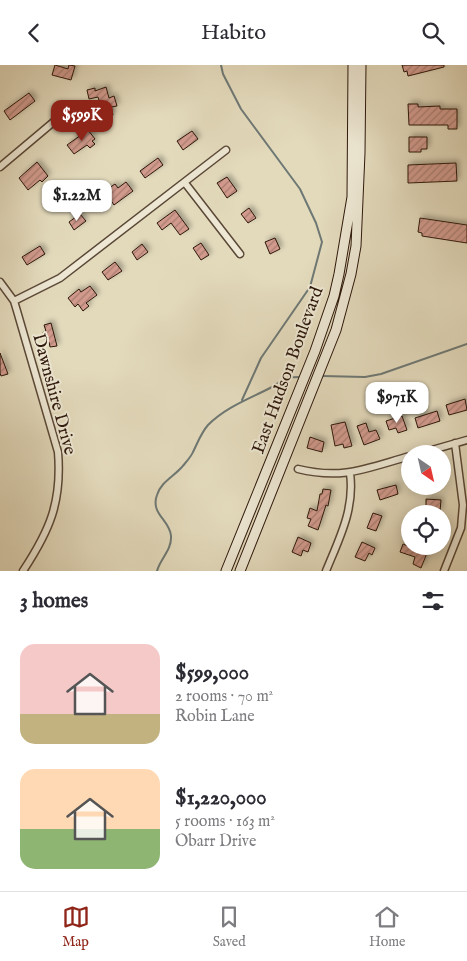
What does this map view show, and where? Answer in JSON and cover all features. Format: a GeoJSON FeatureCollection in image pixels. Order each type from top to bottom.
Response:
{"type":"FeatureCollection","features":[{"type":"Feature","properties":{"kind":"main road","name":"East Hudson Boulevard"},"geometry":{"type":"LineString","coordinates":[[240,571],[328,350],[344,303],[356,247],[356,143],[353,65]]}},
{"type":"Feature","properties":{"kind":"main road","name":"East Hudson Boulevard"},"geometry":{"type":"LineString","coordinates":[[226,571],[315,351],[334,296],[352,197],[361,65]]}},
{"type":"Feature","properties":{"kind":"street"},"geometry":{"type":"LineString","coordinates":[[0,167],[57,119]]}},
{"type":"Feature","properties":{"kind":"street"},"geometry":{"type":"LineString","coordinates":[[14,301],[60,278],[226,150]]}},
{"type":"Feature","properties":{"kind":"street"},"geometry":{"type":"LineString","coordinates":[[185,183],[240,255]]}},
{"type":"Feature","properties":{"kind":"street","name":"Dawnshire Drive"},"geometry":{"type":"LineString","coordinates":[[0,282],[14,301],[54,437],[60,472],[57,500],[49,525],[35,552],[22,571]]}},
{"type":"Feature","properties":{"kind":"street"},"geometry":{"type":"LineString","coordinates":[[448,445],[467,440]]}},
{"type":"Feature","properties":{"kind":"street"},"geometry":{"type":"LineString","coordinates":[[444,571],[464,529],[463,505],[455,443]]}},
{"type":"Feature","properties":{"kind":"street"},"geometry":{"type":"LineString","coordinates":[[298,469],[320,474],[350,473],[401,459]]}},
{"type":"Feature","properties":{"kind":"street"},"geometry":{"type":"LineString","coordinates":[[326,571],[349,510],[352,494],[350,473]]}},
{"type":"Feature","properties":{"kind":"building"},"geometry":{"type":"Polygon","coordinates":[[[55,65],[68,69],[69,65],[75,66],[71,80],[52,75],[55,65]]]}},
{"type":"Feature","properties":{"kind":"building"},"geometry":{"type":"Polygon","coordinates":[[[402,65],[444,65],[444,67],[408,76],[407,71],[404,72],[402,65]]]}},
{"type":"Feature","properties":{"kind":"building"},"geometry":{"type":"Polygon","coordinates":[[[106,87],[109,98],[114,96],[117,106],[111,107],[113,115],[104,118],[98,97],[89,99],[87,90],[95,88],[95,91],[106,87]]]}},
{"type":"Feature","properties":{"kind":"building"},"geometry":{"type":"Polygon","coordinates":[[[29,93],[35,101],[10,120],[4,111],[29,93]]]}},
{"type":"Feature","properties":{"kind":"building"},"geometry":{"type":"Polygon","coordinates":[[[408,104],[418,104],[418,107],[440,106],[440,109],[457,109],[457,129],[448,129],[448,125],[409,125],[408,104]]]}},
{"type":"Feature","properties":{"kind":"building"},"geometry":{"type":"Polygon","coordinates":[[[88,130],[95,139],[92,141],[95,144],[90,148],[87,145],[74,154],[67,145],[88,130]]]}},
{"type":"Feature","properties":{"kind":"building"},"geometry":{"type":"Polygon","coordinates":[[[192,131],[198,139],[183,150],[177,141],[192,131]]]}},
{"type":"Feature","properties":{"kind":"building"},"geometry":{"type":"Polygon","coordinates":[[[409,137],[427,137],[427,149],[421,149],[421,152],[409,152],[409,137]]]}},
{"type":"Feature","properties":{"kind":"building"},"geometry":{"type":"Polygon","coordinates":[[[158,158],[163,165],[145,178],[140,171],[158,158]]]}},
{"type":"Feature","properties":{"kind":"building"},"geometry":{"type":"Polygon","coordinates":[[[37,162],[48,176],[28,190],[19,178],[37,162]]]}},
{"type":"Feature","properties":{"kind":"building"},"geometry":{"type":"Polygon","coordinates":[[[456,163],[457,181],[408,183],[408,165],[456,163]]]}},
{"type":"Feature","properties":{"kind":"building"},"geometry":{"type":"Polygon","coordinates":[[[227,177],[237,191],[227,198],[217,183],[227,177]]]}},
{"type":"Feature","properties":{"kind":"building"},"geometry":{"type":"Polygon","coordinates":[[[126,182],[133,191],[114,205],[110,199],[105,203],[99,195],[115,184],[118,188],[126,182]]]}},
{"type":"Feature","properties":{"kind":"building"},"geometry":{"type":"Polygon","coordinates":[[[249,208],[256,218],[248,223],[241,214],[249,208]]]}},
{"type":"Feature","properties":{"kind":"building"},"geometry":{"type":"Polygon","coordinates":[[[175,210],[189,229],[180,235],[171,223],[162,230],[157,223],[175,210]]]}},
{"type":"Feature","properties":{"kind":"building"},"geometry":{"type":"Polygon","coordinates":[[[80,214],[86,221],[74,230],[69,222],[80,214]]]}},
{"type":"Feature","properties":{"kind":"building"},"geometry":{"type":"Polygon","coordinates":[[[420,218],[467,225],[467,243],[422,236],[422,233],[418,232],[420,218]]]}},
{"type":"Feature","properties":{"kind":"building"},"geometry":{"type":"Polygon","coordinates":[[[275,238],[280,249],[270,254],[265,242],[275,238]]]}},
{"type":"Feature","properties":{"kind":"building"},"geometry":{"type":"Polygon","coordinates":[[[201,243],[209,255],[201,260],[193,248],[201,243]]]}},
{"type":"Feature","properties":{"kind":"building"},"geometry":{"type":"Polygon","coordinates":[[[142,244],[148,252],[137,260],[132,252],[142,244]]]}},
{"type":"Feature","properties":{"kind":"building"},"geometry":{"type":"Polygon","coordinates":[[[40,246],[45,254],[27,265],[22,257],[40,246]]]}},
{"type":"Feature","properties":{"kind":"building"},"geometry":{"type":"Polygon","coordinates":[[[115,262],[122,271],[108,280],[102,272],[115,262]]]}},
{"type":"Feature","properties":{"kind":"building"},"geometry":{"type":"Polygon","coordinates":[[[90,286],[97,295],[86,303],[89,306],[83,311],[78,304],[75,307],[68,298],[79,289],[81,292],[90,286]]]}},
{"type":"Feature","properties":{"kind":"building"},"geometry":{"type":"Polygon","coordinates":[[[51,323],[57,346],[50,347],[49,342],[46,342],[43,332],[46,331],[44,325],[51,323]]]}},
{"type":"Feature","properties":{"kind":"building"},"geometry":{"type":"Polygon","coordinates":[[[0,353],[8,374],[1,376],[0,373],[0,353]]]}},
{"type":"Feature","properties":{"kind":"building"},"geometry":{"type":"Polygon","coordinates":[[[465,399],[467,410],[449,415],[446,405],[465,399]]]}},
{"type":"Feature","properties":{"kind":"building"},"geometry":{"type":"Polygon","coordinates":[[[437,411],[440,421],[418,428],[415,418],[437,411]]]}},
{"type":"Feature","properties":{"kind":"building"},"geometry":{"type":"Polygon","coordinates":[[[402,416],[407,430],[398,433],[396,428],[389,430],[386,421],[402,416]]]}},
{"type":"Feature","properties":{"kind":"building"},"geometry":{"type":"Polygon","coordinates":[[[345,422],[352,446],[344,448],[343,444],[335,446],[331,425],[345,422]]]}},
{"type":"Feature","properties":{"kind":"building"},"geometry":{"type":"Polygon","coordinates":[[[366,423],[369,432],[376,430],[380,439],[364,445],[357,426],[366,423]]]}},
{"type":"Feature","properties":{"kind":"building"},"geometry":{"type":"Polygon","coordinates":[[[310,437],[324,442],[322,452],[307,448],[310,437]]]}},
{"type":"Feature","properties":{"kind":"building"},"geometry":{"type":"Polygon","coordinates":[[[396,485],[398,494],[380,500],[377,490],[396,485]]]}},
{"type":"Feature","properties":{"kind":"building"},"geometry":{"type":"Polygon","coordinates":[[[323,489],[331,490],[328,506],[326,505],[318,530],[308,526],[311,519],[307,518],[310,508],[317,511],[320,494],[322,494],[323,489]]]}},
{"type":"Feature","properties":{"kind":"building"},"geometry":{"type":"Polygon","coordinates":[[[426,499],[441,500],[441,505],[426,505],[426,499]]]}},
{"type":"Feature","properties":{"kind":"building"},"geometry":{"type":"Polygon","coordinates":[[[373,513],[382,516],[376,531],[367,528],[373,513]]]}},
{"type":"Feature","properties":{"kind":"building"},"geometry":{"type":"Polygon","coordinates":[[[298,537],[311,543],[308,552],[303,550],[301,556],[292,552],[298,537]]]}},
{"type":"Feature","properties":{"kind":"building"},"geometry":{"type":"Polygon","coordinates":[[[362,542],[375,548],[372,555],[369,553],[365,561],[355,557],[362,542]]]}},
{"type":"Feature","properties":{"kind":"building"},"geometry":{"type":"Polygon","coordinates":[[[409,555],[426,555],[421,568],[413,564],[415,557],[409,555]]]}},
{"type":"Feature","properties":{"kind":"waterway"},"geometry":{"type":"LineString","coordinates":[[221,65],[223,74],[241,109],[300,189],[316,223],[322,242],[310,287],[261,358],[242,400]]}},
{"type":"Feature","properties":{"kind":"waterway"},"geometry":{"type":"LineString","coordinates":[[322,376],[365,377],[381,374],[467,344]]}},
{"type":"Feature","properties":{"kind":"waterway"},"geometry":{"type":"LineString","coordinates":[[157,571],[171,541],[170,530],[156,507],[157,495],[161,487],[179,471],[192,454],[203,431],[215,419],[230,408],[285,379],[302,377]]}}]}
